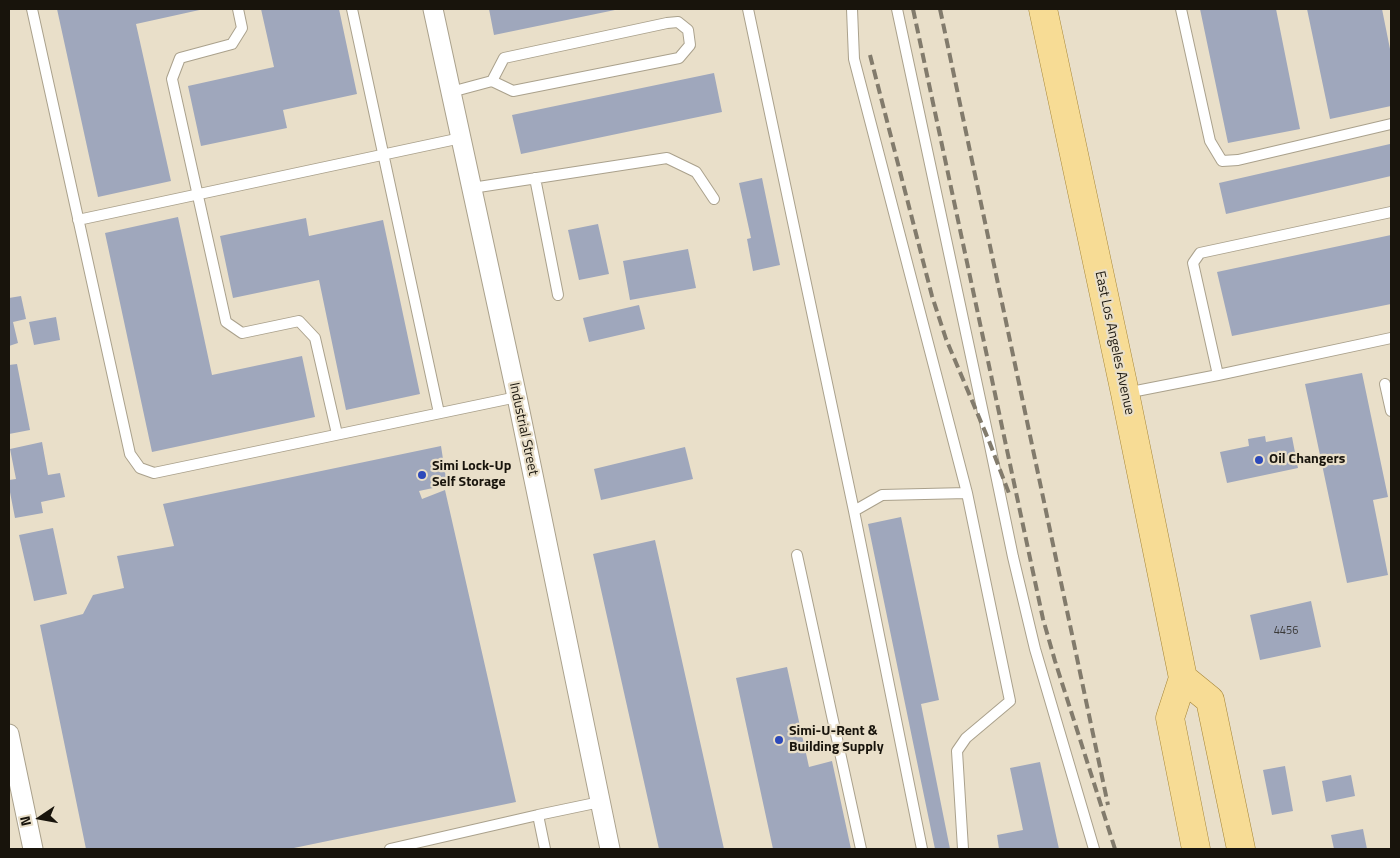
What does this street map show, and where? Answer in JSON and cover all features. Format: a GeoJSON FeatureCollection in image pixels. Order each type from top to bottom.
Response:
{"type":"FeatureCollection","features":[{"type":"Feature","properties":{"kind":"main road","name":"East Los Angeles Avenue"},"geometry":{"type":"LineString","coordinates":[[1043,9],[1125,393],[1183,678],[1170,718],[1196,849]]}},
{"type":"Feature","properties":{"kind":"main road"},"geometry":{"type":"LineString","coordinates":[[1183,678],[1210,700],[1241,849]]}},
{"type":"Feature","properties":{"kind":"street","name":"Industrial Street"},"geometry":{"type":"LineString","coordinates":[[433,9],[517,397],[610,849]]}},
{"type":"Feature","properties":{"kind":"street"},"geometry":{"type":"LineString","coordinates":[[9,734],[32,849]]}},
{"type":"Feature","properties":{"kind":"lane"},"geometry":{"type":"LineString","coordinates":[[32,9],[130,454],[140,468],[154,473],[517,397]]}},
{"type":"Feature","properties":{"kind":"lane"},"geometry":{"type":"LineString","coordinates":[[238,9],[242,28],[232,44],[180,58],[172,78],[226,322],[242,332],[299,321],[315,338],[337,434]]}},
{"type":"Feature","properties":{"kind":"lane"},"geometry":{"type":"LineString","coordinates":[[352,9],[439,413]]}},
{"type":"Feature","properties":{"kind":"lane"},"geometry":{"type":"LineString","coordinates":[[748,9],[854,511],[922,849]]}},
{"type":"Feature","properties":{"kind":"lane"},"geometry":{"type":"LineString","coordinates":[[852,9],[854,59],[967,493],[1010,701],[966,738],[957,751],[963,849]]}},
{"type":"Feature","properties":{"kind":"lane"},"geometry":{"type":"LineString","coordinates":[[897,9],[1013,557],[1035,649],[1094,849]]}},
{"type":"Feature","properties":{"kind":"lane"},"geometry":{"type":"LineString","coordinates":[[1182,9],[1210,141],[1222,161],[1238,160],[1391,124]]}},
{"type":"Feature","properties":{"kind":"lane"},"geometry":{"type":"LineString","coordinates":[[451,92],[492,81],[513,91],[678,58],[690,45],[688,30],[678,22],[504,58],[492,81]]}},
{"type":"Feature","properties":{"kind":"lane"},"geometry":{"type":"LineString","coordinates":[[78,220],[461,138]]}},
{"type":"Feature","properties":{"kind":"lane"},"geometry":{"type":"LineString","coordinates":[[472,188],[667,158],[696,172],[714,199]]}},
{"type":"Feature","properties":{"kind":"lane"},"geometry":{"type":"LineString","coordinates":[[535,178],[558,296]]}},
{"type":"Feature","properties":{"kind":"lane"},"geometry":{"type":"LineString","coordinates":[[1218,375],[1193,262],[1200,253],[1391,212]]}},
{"type":"Feature","properties":{"kind":"lane"},"geometry":{"type":"LineString","coordinates":[[1125,393],[1391,338]]}},
{"type":"Feature","properties":{"kind":"lane"},"geometry":{"type":"LineString","coordinates":[[1385,384],[1391,411]]}},
{"type":"Feature","properties":{"kind":"lane"},"geometry":{"type":"LineString","coordinates":[[854,511],[882,495],[967,493]]}},
{"type":"Feature","properties":{"kind":"lane"},"geometry":{"type":"LineString","coordinates":[[797,555],[860,849]]}},
{"type":"Feature","properties":{"kind":"lane"},"geometry":{"type":"LineString","coordinates":[[390,849],[600,802]]}},
{"type":"Feature","properties":{"kind":"lane"},"geometry":{"type":"LineString","coordinates":[[538,815],[545,849]]}},
{"type":"Feature","properties":{"kind":"building"},"geometry":{"type":"Polygon","coordinates":[[[57,9],[204,9],[136,24],[171,181],[98,197],[57,9]]]}},
{"type":"Feature","properties":{"kind":"building"},"geometry":{"type":"Polygon","coordinates":[[[261,9],[339,9],[357,94],[283,110],[287,128],[201,146],[188,86],[274,67],[261,9]]]}},
{"type":"Feature","properties":{"kind":"building"},"geometry":{"type":"Polygon","coordinates":[[[489,9],[615,9],[615,10],[494,35],[489,9]]]}},
{"type":"Feature","properties":{"kind":"building"},"geometry":{"type":"Polygon","coordinates":[[[1200,9],[1276,9],[1300,129],[1228,143],[1200,9]]]}},
{"type":"Feature","properties":{"kind":"building"},"geometry":{"type":"Polygon","coordinates":[[[1307,9],[1382,9],[1391,54],[1391,106],[1330,119],[1307,9]]]}},
{"type":"Feature","properties":{"kind":"building"},"geometry":{"type":"Polygon","coordinates":[[[714,73],[722,112],[521,154],[512,115],[714,73]]]}},
{"type":"Feature","properties":{"kind":"building"},"geometry":{"type":"Polygon","coordinates":[[[1390,144],[1391,176],[1226,214],[1219,183],[1390,144]]]}},
{"type":"Feature","properties":{"kind":"building"},"geometry":{"type":"Polygon","coordinates":[[[762,178],[780,265],[753,271],[747,239],[751,238],[739,183],[762,178]]]}},
{"type":"Feature","properties":{"kind":"building"},"geometry":{"type":"Polygon","coordinates":[[[178,217],[212,375],[302,356],[315,417],[152,452],[105,233],[178,217]]]}},
{"type":"Feature","properties":{"kind":"building"},"geometry":{"type":"Polygon","coordinates":[[[306,218],[309,236],[383,220],[420,394],[346,410],[319,280],[233,298],[220,236],[306,218]]]}},
{"type":"Feature","properties":{"kind":"building"},"geometry":{"type":"Polygon","coordinates":[[[598,224],[609,274],[579,280],[568,230],[598,224]]]}},
{"type":"Feature","properties":{"kind":"building"},"geometry":{"type":"Polygon","coordinates":[[[1391,235],[1391,304],[1232,336],[1217,272],[1391,235]]]}},
{"type":"Feature","properties":{"kind":"building"},"geometry":{"type":"Polygon","coordinates":[[[688,249],[696,288],[630,300],[623,261],[688,249]]]}},
{"type":"Feature","properties":{"kind":"building"},"geometry":{"type":"Polygon","coordinates":[[[21,296],[26,319],[13,322],[18,343],[9,346],[9,298],[21,296]]]}},
{"type":"Feature","properties":{"kind":"building"},"geometry":{"type":"Polygon","coordinates":[[[639,305],[645,329],[589,342],[583,318],[639,305]]]}},
{"type":"Feature","properties":{"kind":"building"},"geometry":{"type":"Polygon","coordinates":[[[56,317],[60,340],[34,345],[29,322],[56,317]]]}},
{"type":"Feature","properties":{"kind":"building"},"geometry":{"type":"Polygon","coordinates":[[[17,364],[30,430],[9,434],[9,365],[17,364]]]}},
{"type":"Feature","properties":{"kind":"building"},"geometry":{"type":"Polygon","coordinates":[[[1362,373],[1388,497],[1373,500],[1388,575],[1347,583],[1305,384],[1362,373]]]}},
{"type":"Feature","properties":{"kind":"building","name":"Oil Changers"},"geometry":{"type":"Polygon","coordinates":[[[1265,436],[1266,442],[1292,437],[1298,468],[1227,483],[1220,452],[1249,446],[1248,439],[1265,436]]]}},
{"type":"Feature","properties":{"kind":"building"},"geometry":{"type":"Polygon","coordinates":[[[42,442],[48,475],[60,473],[65,497],[41,502],[43,513],[15,518],[9,480],[16,479],[10,449],[42,442]]]}},
{"type":"Feature","properties":{"kind":"building"},"geometry":{"type":"Polygon","coordinates":[[[441,446],[447,485],[419,491],[422,499],[445,490],[516,802],[289,849],[86,849],[40,625],[83,614],[93,595],[124,588],[117,556],[174,546],[163,504],[441,446]]]}},
{"type":"Feature","properties":{"kind":"building"},"geometry":{"type":"Polygon","coordinates":[[[685,447],[693,479],[601,500],[594,469],[685,447]]]}},
{"type":"Feature","properties":{"kind":"building"},"geometry":{"type":"Polygon","coordinates":[[[901,517],[939,700],[921,704],[950,849],[935,849],[868,524],[901,517]]]}},
{"type":"Feature","properties":{"kind":"building"},"geometry":{"type":"Polygon","coordinates":[[[53,528],[67,594],[34,601],[19,535],[53,528]]]}},
{"type":"Feature","properties":{"kind":"building"},"geometry":{"type":"Polygon","coordinates":[[[655,540],[724,849],[659,849],[593,554],[655,540]]]}},
{"type":"Feature","properties":{"kind":"building"},"geometry":{"type":"Polygon","coordinates":[[[1311,601],[1321,647],[1260,660],[1250,615],[1311,601]]]}},
{"type":"Feature","properties":{"kind":"building"},"geometry":{"type":"Polygon","coordinates":[[[787,667],[809,767],[832,761],[851,849],[773,849],[736,678],[787,667]]]}},
{"type":"Feature","properties":{"kind":"building"},"geometry":{"type":"Polygon","coordinates":[[[1040,762],[1059,849],[999,849],[997,835],[1023,830],[1010,768],[1040,762]]]}},
{"type":"Feature","properties":{"kind":"building"},"geometry":{"type":"Polygon","coordinates":[[[1285,766],[1293,811],[1272,815],[1263,770],[1285,766]]]}},
{"type":"Feature","properties":{"kind":"building"},"geometry":{"type":"Polygon","coordinates":[[[1351,775],[1355,796],[1326,802],[1322,781],[1351,775]]]}},
{"type":"Feature","properties":{"kind":"building"},"geometry":{"type":"Polygon","coordinates":[[[1363,829],[1367,849],[1334,849],[1331,835],[1363,829]]]}},
{"type":"Feature","properties":{"kind":"railway"},"geometry":{"type":"LineString","coordinates":[[913,9],[1043,619],[1115,849]]}},
{"type":"Feature","properties":{"kind":"railway"},"geometry":{"type":"LineString","coordinates":[[940,9],[1108,805]]}},
{"type":"Feature","properties":{"kind":"railway"},"geometry":{"type":"LineString","coordinates":[[870,55],[932,296],[946,339],[1010,496]]}},
{"type":"Feature","properties":{"kind":"place","name":"Oil Changers"},"geometry":{"type":"Point","coordinates":[1259,460]}},
{"type":"Feature","properties":{"kind":"place","name":"Simi Lock-Up Self Storage"},"geometry":{"type":"Point","coordinates":[422,475]}},
{"type":"Feature","properties":{"kind":"place","name":"Simi-U-Rent & Building Supply"},"geometry":{"type":"Point","coordinates":[779,740]}}]}
